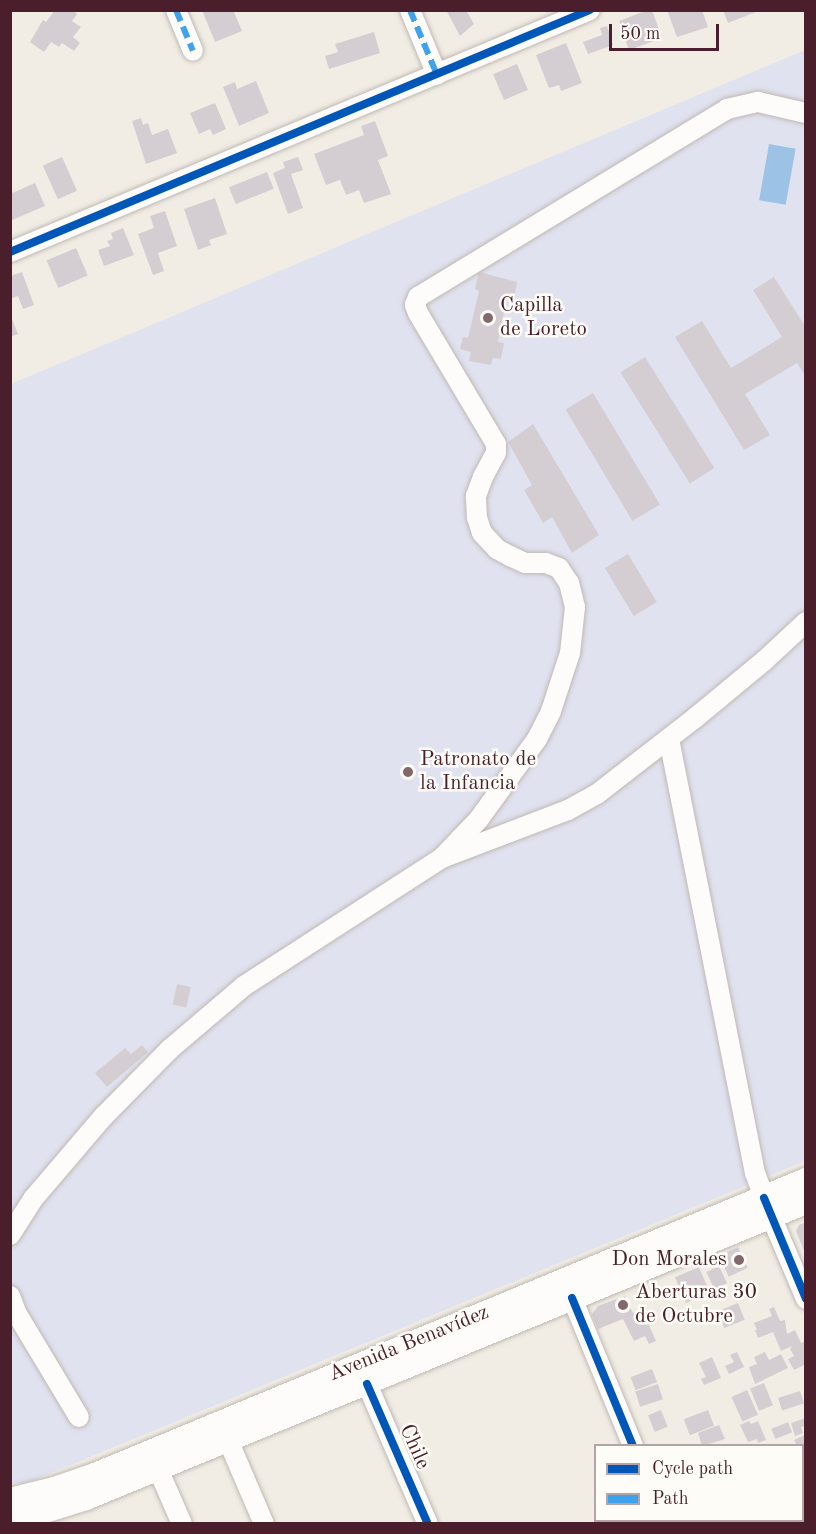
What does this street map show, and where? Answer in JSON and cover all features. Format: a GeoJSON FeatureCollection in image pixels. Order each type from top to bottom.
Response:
{"type":"FeatureCollection","features":[{"type":"Feature","properties":{"kind":"main road","name":"Avenida Benavídez"},"geometry":{"type":"LineString","coordinates":[[10,1522],[86,1498],[572,1298],[767,1207],[806,1180]]}},
{"type":"Feature","properties":{"kind":"main road","name":"Avenida Benavídez"},"geometry":{"type":"LineString","coordinates":[[10,1500],[95,1475],[767,1207],[806,1202]]}},
{"type":"Feature","properties":{"kind":"street"},"geometry":{"type":"LineString","coordinates":[[176,10],[193,51]]}},
{"type":"Feature","properties":{"kind":"street"},"geometry":{"type":"LineString","coordinates":[[410,10],[437,75]]}},
{"type":"Feature","properties":{"kind":"street"},"geometry":{"type":"LineString","coordinates":[[10,252],[590,10]]}},
{"type":"Feature","properties":{"kind":"street"},"geometry":{"type":"LineString","coordinates":[[442,858],[479,819],[537,739],[551,711],[570,653],[575,607],[569,583],[559,568],[546,563],[525,563],[497,549],[482,533],[477,518],[476,496],[496,453],[496,444],[418,313],[416,305],[418,297],[727,109],[758,102],[806,113]]}},
{"type":"Feature","properties":{"kind":"street"},"geometry":{"type":"LineString","coordinates":[[10,1255],[15,1228],[33,1199],[104,1116],[170,1049],[244,987],[442,858],[568,810],[622,776],[765,660],[806,622]]}},
{"type":"Feature","properties":{"kind":"street"},"geometry":{"type":"LineString","coordinates":[[669,739],[756,1173],[767,1207],[806,1299]]}},
{"type":"Feature","properties":{"kind":"street"},"geometry":{"type":"LineString","coordinates":[[10,1296],[17,1314],[79,1417]]}},
{"type":"Feature","properties":{"kind":"street"},"geometry":{"type":"LineString","coordinates":[[572,1298],[632,1444]]}},
{"type":"Feature","properties":{"kind":"street","name":"Chile"},"geometry":{"type":"LineString","coordinates":[[367,1384],[428,1524]]}},
{"type":"Feature","properties":{"kind":"street"},"geometry":{"type":"LineString","coordinates":[[228,1440],[264,1524]]}},
{"type":"Feature","properties":{"kind":"street"},"geometry":{"type":"LineString","coordinates":[[158,1469],[182,1524]]}},
{"type":"Feature","properties":{"kind":"shaded area","name":"Patronato de la Infancia"},"geometry":{"type":"Polygon","coordinates":[[[805,50],[805,1161],[27,1483],[11,1483],[11,384],[805,50]]]}},
{"type":"Feature","properties":{"kind":"water"},"geometry":{"type":"Polygon","coordinates":[[[769,144],[796,149],[786,205],[759,200],[769,144]]]}},
{"type":"Feature","properties":{"kind":"building"},"geometry":{"type":"Polygon","coordinates":[[[55,10],[73,10],[77,14],[72,21],[81,27],[73,37],[80,43],[74,51],[62,43],[59,47],[51,42],[44,52],[30,42],[43,20],[46,22],[55,10]]]}},
{"type":"Feature","properties":{"kind":"building"},"geometry":{"type":"Polygon","coordinates":[[[202,10],[233,10],[242,31],[215,42],[202,10]]]}},
{"type":"Feature","properties":{"kind":"building"},"geometry":{"type":"Polygon","coordinates":[[[446,10],[466,10],[474,24],[460,36],[446,10]]]}},
{"type":"Feature","properties":{"kind":"building"},"geometry":{"type":"Polygon","coordinates":[[[652,10],[662,38],[629,50],[619,21],[652,10]]]}},
{"type":"Feature","properties":{"kind":"building"},"geometry":{"type":"Polygon","coordinates":[[[667,10],[702,10],[708,27],[677,37],[667,10]]]}},
{"type":"Feature","properties":{"kind":"building"},"geometry":{"type":"Polygon","coordinates":[[[723,10],[755,10],[756,12],[728,23],[723,10]]]}},
{"type":"Feature","properties":{"kind":"building"},"geometry":{"type":"Polygon","coordinates":[[[607,26],[613,45],[588,54],[583,42],[602,35],[600,28],[607,26]]]}},
{"type":"Feature","properties":{"kind":"building"},"geometry":{"type":"Polygon","coordinates":[[[374,32],[380,53],[329,69],[325,56],[338,52],[335,44],[374,32]]]}},
{"type":"Feature","properties":{"kind":"building"},"geometry":{"type":"Polygon","coordinates":[[[566,43],[582,83],[561,91],[559,85],[549,88],[536,55],[566,43]]]}},
{"type":"Feature","properties":{"kind":"building"},"geometry":{"type":"Polygon","coordinates":[[[517,64],[528,90],[504,100],[493,74],[517,64]]]}},
{"type":"Feature","properties":{"kind":"building"},"geometry":{"type":"Polygon","coordinates":[[[256,81],[269,113],[239,126],[223,87],[235,82],[237,89],[256,81]]]}},
{"type":"Feature","properties":{"kind":"building"},"geometry":{"type":"Polygon","coordinates":[[[215,103],[226,129],[213,135],[210,129],[199,134],[190,113],[215,103]]]}},
{"type":"Feature","properties":{"kind":"building"},"geometry":{"type":"Polygon","coordinates":[[[141,118],[143,125],[148,123],[152,135],[168,129],[177,153],[146,164],[132,121],[141,118]]]}},
{"type":"Feature","properties":{"kind":"building"},"geometry":{"type":"Polygon","coordinates":[[[375,121],[388,156],[378,160],[391,194],[364,203],[359,190],[346,195],[340,180],[326,185],[314,154],[364,135],[361,126],[375,121]]]}},
{"type":"Feature","properties":{"kind":"building"},"geometry":{"type":"Polygon","coordinates":[[[62,157],[77,191],[58,199],[43,166],[62,157]]]}},
{"type":"Feature","properties":{"kind":"building"},"geometry":{"type":"Polygon","coordinates":[[[298,157],[303,170],[291,174],[303,208],[288,214],[273,173],[285,168],[283,162],[298,157]]]}},
{"type":"Feature","properties":{"kind":"building"},"geometry":{"type":"Polygon","coordinates":[[[267,172],[274,189],[236,204],[229,187],[267,172]]]}},
{"type":"Feature","properties":{"kind":"building"},"geometry":{"type":"Polygon","coordinates":[[[35,183],[45,206],[12,220],[10,194],[35,183]]]}},
{"type":"Feature","properties":{"kind":"building"},"geometry":{"type":"Polygon","coordinates":[[[215,198],[227,234],[209,240],[211,245],[198,250],[184,209],[215,198]]]}},
{"type":"Feature","properties":{"kind":"building"},"geometry":{"type":"Polygon","coordinates":[[[165,211],[177,246],[158,253],[164,271],[153,275],[138,234],[154,228],[150,216],[165,211]]]}},
{"type":"Feature","properties":{"kind":"building"},"geometry":{"type":"Polygon","coordinates":[[[123,228],[134,255],[104,266],[98,250],[110,246],[107,241],[113,239],[111,233],[123,228]]]}},
{"type":"Feature","properties":{"kind":"building"},"geometry":{"type":"Polygon","coordinates":[[[76,248],[88,276],[58,288],[47,261],[76,248]]]}},
{"type":"Feature","properties":{"kind":"building"},"geometry":{"type":"Polygon","coordinates":[[[22,272],[34,305],[23,309],[18,296],[10,299],[10,276],[22,272]]]}},
{"type":"Feature","properties":{"kind":"building","name":"Capilla de Loreto"},"geometry":{"type":"Polygon","coordinates":[[[479,272],[517,282],[514,299],[507,298],[498,342],[504,343],[501,359],[493,358],[491,365],[469,361],[471,352],[460,349],[463,337],[468,338],[479,291],[475,289],[479,272]]]}},
{"type":"Feature","properties":{"kind":"building"},"geometry":{"type":"Polygon","coordinates":[[[774,277],[806,328],[806,377],[797,363],[745,394],[770,435],[744,450],[675,337],[702,321],[731,368],[782,337],[753,290],[774,277]]]}},
{"type":"Feature","properties":{"kind":"building"},"geometry":{"type":"Polygon","coordinates":[[[10,314],[18,334],[10,337],[10,314]]]}},
{"type":"Feature","properties":{"kind":"building"},"geometry":{"type":"Polygon","coordinates":[[[645,357],[714,468],[690,483],[620,372],[645,357]]]}},
{"type":"Feature","properties":{"kind":"building"},"geometry":{"type":"Polygon","coordinates":[[[593,393],[660,504],[633,521],[566,409],[593,393]]]}},
{"type":"Feature","properties":{"kind":"building"},"geometry":{"type":"Polygon","coordinates":[[[533,424],[599,535],[572,553],[552,517],[543,523],[524,490],[532,485],[508,442],[533,424]]]}},
{"type":"Feature","properties":{"kind":"building"},"geometry":{"type":"Polygon","coordinates":[[[628,554],[657,602],[634,616],[605,568],[628,554]]]}},
{"type":"Feature","properties":{"kind":"building"},"geometry":{"type":"Polygon","coordinates":[[[177,984],[191,987],[186,1007],[173,1005],[177,984]]]}},
{"type":"Feature","properties":{"kind":"building"},"geometry":{"type":"Polygon","coordinates":[[[142,1045],[148,1052],[107,1087],[95,1073],[125,1048],[131,1054],[142,1045]]]}},
{"type":"Feature","properties":{"kind":"building"},"geometry":{"type":"Polygon","coordinates":[[[806,1222],[805,1253],[796,1231],[799,1225],[806,1222]]]}},
{"type":"Feature","properties":{"kind":"building"},"geometry":{"type":"Polygon","coordinates":[[[738,1247],[748,1268],[729,1277],[719,1256],[738,1247]]]}},
{"type":"Feature","properties":{"kind":"building"},"geometry":{"type":"Polygon","coordinates":[[[719,1266],[727,1283],[714,1289],[706,1272],[719,1266]]]}},
{"type":"Feature","properties":{"kind":"building"},"geometry":{"type":"Polygon","coordinates":[[[699,1267],[710,1293],[686,1303],[675,1277],[699,1267]]]}},
{"type":"Feature","properties":{"kind":"building"},"geometry":{"type":"Polygon","coordinates":[[[625,1296],[633,1313],[642,1309],[656,1341],[649,1344],[645,1336],[634,1341],[623,1319],[598,1329],[592,1314],[598,1306],[625,1296]]]}},
{"type":"Feature","properties":{"kind":"building"},"geometry":{"type":"Polygon","coordinates":[[[738,1303],[745,1320],[724,1328],[718,1311],[738,1303]]]}},
{"type":"Feature","properties":{"kind":"building"},"geometry":{"type":"Polygon","coordinates":[[[774,1307],[780,1321],[785,1320],[787,1334],[795,1330],[801,1343],[806,1341],[806,1364],[794,1370],[788,1359],[794,1356],[790,1349],[792,1346],[781,1351],[773,1332],[758,1338],[755,1330],[757,1330],[754,1323],[772,1316],[769,1309],[774,1307]]]}},
{"type":"Feature","properties":{"kind":"building"},"geometry":{"type":"Polygon","coordinates":[[[737,1352],[744,1367],[729,1374],[725,1366],[734,1362],[730,1355],[737,1352]]]}},
{"type":"Feature","properties":{"kind":"building"},"geometry":{"type":"Polygon","coordinates":[[[765,1352],[769,1360],[781,1354],[788,1368],[755,1384],[749,1367],[757,1364],[754,1357],[765,1352]]]}},
{"type":"Feature","properties":{"kind":"building"},"geometry":{"type":"Polygon","coordinates":[[[712,1357],[721,1378],[704,1385],[701,1379],[706,1377],[699,1363],[712,1357]]]}},
{"type":"Feature","properties":{"kind":"building"},"geometry":{"type":"Polygon","coordinates":[[[652,1369],[657,1382],[636,1390],[631,1377],[652,1369]]]}},
{"type":"Feature","properties":{"kind":"building"},"geometry":{"type":"Polygon","coordinates":[[[764,1383],[773,1405],[759,1411],[750,1389],[764,1383]]]}},
{"type":"Feature","properties":{"kind":"building"},"geometry":{"type":"Polygon","coordinates":[[[658,1384],[663,1399],[640,1407],[635,1391],[658,1384]]]}},
{"type":"Feature","properties":{"kind":"building"},"geometry":{"type":"Polygon","coordinates":[[[747,1390],[758,1415],[742,1422],[731,1397],[747,1390]]]}},
{"type":"Feature","properties":{"kind":"building"},"geometry":{"type":"Polygon","coordinates":[[[800,1391],[804,1403],[782,1410],[778,1398],[800,1391]]]}},
{"type":"Feature","properties":{"kind":"building"},"geometry":{"type":"Polygon","coordinates":[[[661,1410],[668,1427],[655,1432],[648,1415],[661,1410]]]}},
{"type":"Feature","properties":{"kind":"building"},"geometry":{"type":"Polygon","coordinates":[[[708,1410],[714,1426],[690,1435],[684,1419],[708,1410]]]}},
{"type":"Feature","properties":{"kind":"building"},"geometry":{"type":"Polygon","coordinates":[[[806,1418],[806,1426],[801,1427],[803,1433],[795,1436],[791,1423],[806,1418]]]}},
{"type":"Feature","properties":{"kind":"building"},"geometry":{"type":"Polygon","coordinates":[[[749,1421],[751,1424],[758,1421],[766,1440],[758,1443],[757,1439],[748,1442],[740,1425],[749,1421]]]}},
{"type":"Feature","properties":{"kind":"building"},"geometry":{"type":"Polygon","coordinates":[[[788,1422],[792,1432],[775,1439],[771,1429],[788,1422]]]}},
{"type":"Feature","properties":{"kind":"building"},"geometry":{"type":"Polygon","coordinates":[[[719,1425],[725,1439],[701,1444],[698,1433],[719,1425]]]}},
{"type":"Feature","properties":{"kind":"building"},"geometry":{"type":"Polygon","coordinates":[[[805,1435],[805,1466],[804,1444],[796,1444],[794,1440],[805,1435]]]}},
{"type":"Feature","properties":{"kind":"marked path"},"geometry":{"type":"LineString","coordinates":[[176,10],[193,51]]}},
{"type":"Feature","properties":{"kind":"marked path"},"geometry":{"type":"LineString","coordinates":[[410,10],[437,75]]}},
{"type":"Feature","properties":{"kind":"cycle path"},"geometry":{"type":"LineString","coordinates":[[10,252],[590,10]]}},
{"type":"Feature","properties":{"kind":"cycle path"},"geometry":{"type":"LineString","coordinates":[[764,1198],[806,1299]]}},
{"type":"Feature","properties":{"kind":"cycle path"},"geometry":{"type":"LineString","coordinates":[[572,1298],[632,1444]]}},
{"type":"Feature","properties":{"kind":"cycle path"},"geometry":{"type":"LineString","coordinates":[[367,1384],[428,1524]]}},
{"type":"Feature","properties":{"kind":"place","name":"Capilla de Loreto"},"geometry":{"type":"Point","coordinates":[488,318]}},
{"type":"Feature","properties":{"kind":"place","name":"Patronato de la Infancia"},"geometry":{"type":"Point","coordinates":[408,772]}},
{"type":"Feature","properties":{"kind":"place","name":"Don Morales"},"geometry":{"type":"Point","coordinates":[739,1260]}},
{"type":"Feature","properties":{"kind":"place","name":"Aberturas 30 de Octubre"},"geometry":{"type":"Point","coordinates":[623,1305]}}]}
